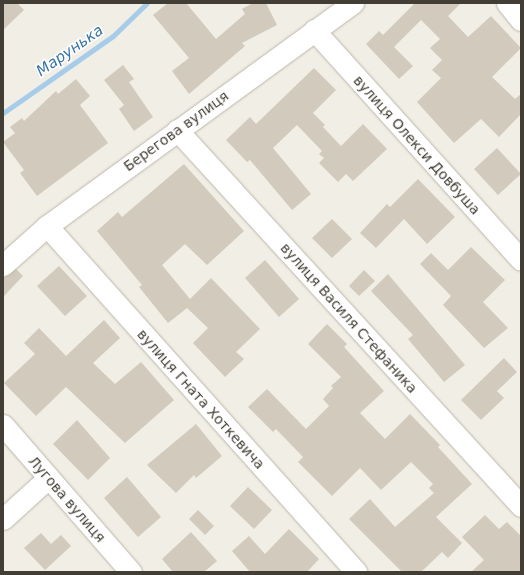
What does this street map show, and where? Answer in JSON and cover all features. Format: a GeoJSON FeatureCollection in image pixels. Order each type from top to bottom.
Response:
{"type":"FeatureCollection","features":[{"type":"Feature","properties":{"kind":"street","name":"Берегова вулиця"},"geometry":{"type":"LineString","coordinates":[[3,265],[47,226],[353,3]]}},
{"type":"Feature","properties":{"kind":"street"},"geometry":{"type":"LineString","coordinates":[[507,3],[521,20]]}},
{"type":"Feature","properties":{"kind":"street","name":"вулиця Олекси Довбуша"},"geometry":{"type":"LineString","coordinates":[[314,30],[521,260]]}},
{"type":"Feature","properties":{"kind":"street","name":"вулиця Василя Стефаника"},"geometry":{"type":"LineString","coordinates":[[177,130],[521,506]]}},
{"type":"Feature","properties":{"kind":"street","name":"вулиця Гната Хоткевича"},"geometry":{"type":"LineString","coordinates":[[47,226],[356,572]]}},
{"type":"Feature","properties":{"kind":"street","name":"Лугова вулиця"},"geometry":{"type":"LineString","coordinates":[[3,426],[131,572]]}},
{"type":"Feature","properties":{"kind":"street"},"geometry":{"type":"LineString","coordinates":[[3,518],[48,478]]}},
{"type":"Feature","properties":{"kind":"building"},"geometry":{"type":"Polygon","coordinates":[[[3,3],[17,3],[24,10],[3,30],[3,3]]]}},
{"type":"Feature","properties":{"kind":"building"},"geometry":{"type":"Polygon","coordinates":[[[168,3],[186,3],[216,39],[245,14],[242,9],[253,3],[266,3],[277,25],[242,43],[245,46],[189,94],[172,71],[189,58],[153,15],[168,3]]]}},
{"type":"Feature","properties":{"kind":"building"},"geometry":{"type":"Polygon","coordinates":[[[415,3],[461,3],[448,16],[468,37],[491,16],[521,48],[492,77],[515,99],[521,94],[521,114],[499,137],[481,119],[454,143],[417,102],[441,78],[432,70],[442,60],[430,48],[440,39],[421,20],[394,47],[413,66],[399,79],[366,44],[379,31],[383,35],[415,3]]]}},
{"type":"Feature","properties":{"kind":"building"},"geometry":{"type":"Polygon","coordinates":[[[123,65],[134,79],[129,82],[153,117],[134,131],[119,109],[124,105],[104,80],[123,65]]]}},
{"type":"Feature","properties":{"kind":"building"},"geometry":{"type":"Polygon","coordinates":[[[314,68],[336,90],[313,113],[325,125],[323,127],[341,146],[363,124],[387,149],[353,181],[346,174],[338,182],[319,163],[324,158],[319,154],[322,151],[297,125],[273,148],[311,194],[292,210],[250,160],[247,162],[226,140],[250,117],[256,124],[314,68]]]}},
{"type":"Feature","properties":{"kind":"building"},"geometry":{"type":"Polygon","coordinates":[[[76,79],[90,96],[80,105],[108,143],[37,196],[20,173],[24,170],[3,142],[15,133],[10,127],[22,118],[24,121],[56,91],[58,94],[76,79]]]}},
{"type":"Feature","properties":{"kind":"building"},"geometry":{"type":"Polygon","coordinates":[[[497,148],[521,174],[498,195],[474,169],[497,148]]]}},
{"type":"Feature","properties":{"kind":"building"},"geometry":{"type":"Polygon","coordinates":[[[184,164],[244,231],[207,265],[185,244],[162,265],[190,299],[211,278],[260,329],[236,352],[244,359],[225,377],[193,343],[208,328],[187,308],[168,323],[139,287],[142,285],[97,231],[118,212],[122,217],[184,164]]]}},
{"type":"Feature","properties":{"kind":"building"},"geometry":{"type":"Polygon","coordinates":[[[418,179],[455,217],[427,244],[404,219],[376,248],[360,233],[387,204],[390,207],[418,179]]]}},
{"type":"Feature","properties":{"kind":"building"},"geometry":{"type":"Polygon","coordinates":[[[332,219],[352,239],[332,258],[312,238],[332,219]]]}},
{"type":"Feature","properties":{"kind":"building"},"geometry":{"type":"Polygon","coordinates":[[[471,247],[505,280],[483,302],[508,328],[484,348],[443,305],[451,296],[420,264],[431,253],[448,270],[471,247]]]}},
{"type":"Feature","properties":{"kind":"building"},"geometry":{"type":"Polygon","coordinates":[[[265,260],[299,299],[279,317],[245,278],[265,260]]]}},
{"type":"Feature","properties":{"kind":"building"},"geometry":{"type":"Polygon","coordinates":[[[59,266],[87,296],[65,316],[37,286],[59,266]]]}},
{"type":"Feature","properties":{"kind":"building"},"geometry":{"type":"Polygon","coordinates":[[[16,269],[23,276],[3,297],[3,278],[16,269]]]}},
{"type":"Feature","properties":{"kind":"building"},"geometry":{"type":"Polygon","coordinates":[[[364,270],[375,281],[359,296],[349,286],[364,270]]]}},
{"type":"Feature","properties":{"kind":"building"},"geometry":{"type":"Polygon","coordinates":[[[388,274],[465,365],[444,382],[408,339],[413,335],[371,291],[388,274]]]}},
{"type":"Feature","properties":{"kind":"building"},"geometry":{"type":"Polygon","coordinates":[[[104,320],[120,338],[93,363],[115,384],[141,362],[174,400],[125,443],[66,387],[36,416],[4,383],[35,354],[24,343],[39,328],[66,356],[104,320]]]}},
{"type":"Feature","properties":{"kind":"building"},"geometry":{"type":"Polygon","coordinates":[[[327,324],[347,344],[344,347],[384,391],[360,413],[385,439],[410,414],[440,445],[438,447],[472,484],[436,517],[462,543],[448,558],[442,552],[421,572],[402,572],[349,519],[370,499],[395,527],[434,493],[429,488],[433,484],[411,462],[381,490],[360,468],[332,496],[298,462],[303,457],[276,429],[273,432],[248,407],[267,389],[306,429],[329,406],[323,399],[333,388],[331,386],[341,377],[308,344],[327,324]]]}},
{"type":"Feature","properties":{"kind":"building"},"geometry":{"type":"Polygon","coordinates":[[[504,358],[517,372],[497,391],[504,398],[481,420],[461,400],[504,358]]]}},
{"type":"Feature","properties":{"kind":"building"},"geometry":{"type":"Polygon","coordinates":[[[77,420],[110,458],[88,480],[53,444],[77,420]]]}},
{"type":"Feature","properties":{"kind":"building"},"geometry":{"type":"Polygon","coordinates":[[[196,424],[222,456],[196,478],[194,475],[176,493],[147,465],[196,424]]]}},
{"type":"Feature","properties":{"kind":"building"},"geometry":{"type":"Polygon","coordinates":[[[127,477],[161,517],[138,537],[104,498],[127,477]]]}},
{"type":"Feature","properties":{"kind":"building"},"geometry":{"type":"Polygon","coordinates":[[[248,487],[272,510],[254,529],[230,506],[248,487]]]}},
{"type":"Feature","properties":{"kind":"building"},"geometry":{"type":"Polygon","coordinates":[[[198,510],[214,526],[205,535],[189,519],[198,510]]]}},
{"type":"Feature","properties":{"kind":"building"},"geometry":{"type":"Polygon","coordinates":[[[485,515],[499,529],[507,522],[521,536],[521,572],[471,572],[484,560],[462,537],[485,515]]]}},
{"type":"Feature","properties":{"kind":"building"},"geometry":{"type":"Polygon","coordinates":[[[289,529],[319,559],[307,572],[250,572],[232,551],[249,536],[265,554],[289,529]]]}},
{"type":"Feature","properties":{"kind":"building"},"geometry":{"type":"Polygon","coordinates":[[[191,532],[217,561],[204,572],[173,572],[162,559],[191,532]]]}},
{"type":"Feature","properties":{"kind":"building"},"geometry":{"type":"Polygon","coordinates":[[[41,533],[51,544],[61,535],[71,546],[45,570],[24,548],[41,533]]]}},
{"type":"Feature","properties":{"kind":"waterway","name":"Марунька"},"geometry":{"type":"LineString","coordinates":[[3,113],[113,36],[147,3]]}}]}
